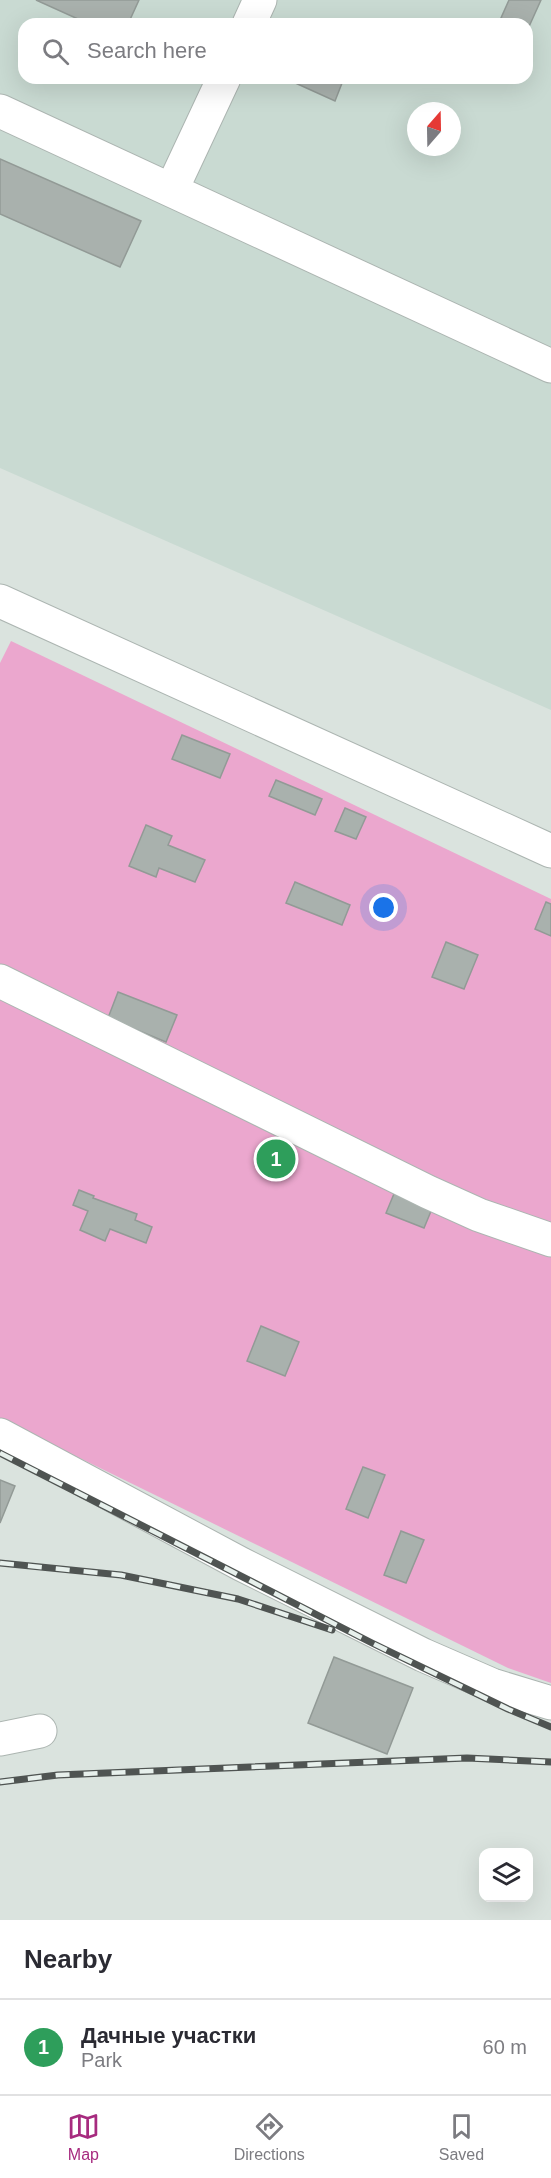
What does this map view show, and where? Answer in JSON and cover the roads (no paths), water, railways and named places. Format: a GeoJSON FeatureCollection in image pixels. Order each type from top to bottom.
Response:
{"type":"FeatureCollection","features":[{"type":"Feature","properties":{"kind":"main road"},"geometry":{"type":"LineString","coordinates":[[252,18],[260,0]]}},
{"type":"Feature","properties":{"kind":"main road"},"geometry":{"type":"LineString","coordinates":[[172,189],[221,84]]}},
{"type":"Feature","properties":{"kind":"main road"},"geometry":{"type":"LineString","coordinates":[[0,111],[551,366]]}},
{"type":"Feature","properties":{"kind":"main road"},"geometry":{"type":"LineString","coordinates":[[1,604],[551,851]]}},
{"type":"Feature","properties":{"kind":"main road"},"geometry":{"type":"LineString","coordinates":[[0,981],[428,1192],[479,1215],[551,1240]]}},
{"type":"Feature","properties":{"kind":"main road"},"geometry":{"type":"LineString","coordinates":[[0,1435],[241,1564],[423,1654],[492,1685],[551,1703]]}},
{"type":"Feature","properties":{"kind":"main road"},"geometry":{"type":"LineString","coordinates":[[0,1739],[40,1731]]}},
{"type":"Feature","properties":{"kind":"railway"},"geometry":{"type":"LineString","coordinates":[[0,1453],[372,1643],[508,1709],[551,1727]]}},
{"type":"Feature","properties":{"kind":"railway"},"geometry":{"type":"LineString","coordinates":[[0,1563],[121,1575],[238,1599],[332,1630]]}},
{"type":"Feature","properties":{"kind":"railway"},"geometry":{"type":"LineString","coordinates":[[0,1782],[58,1775],[467,1758],[551,1762]]}},
{"type":"Feature","properties":{"kind":"place","name":"Дачные участки"},"geometry":{"type":"Point","coordinates":[276,1159]}}]}
